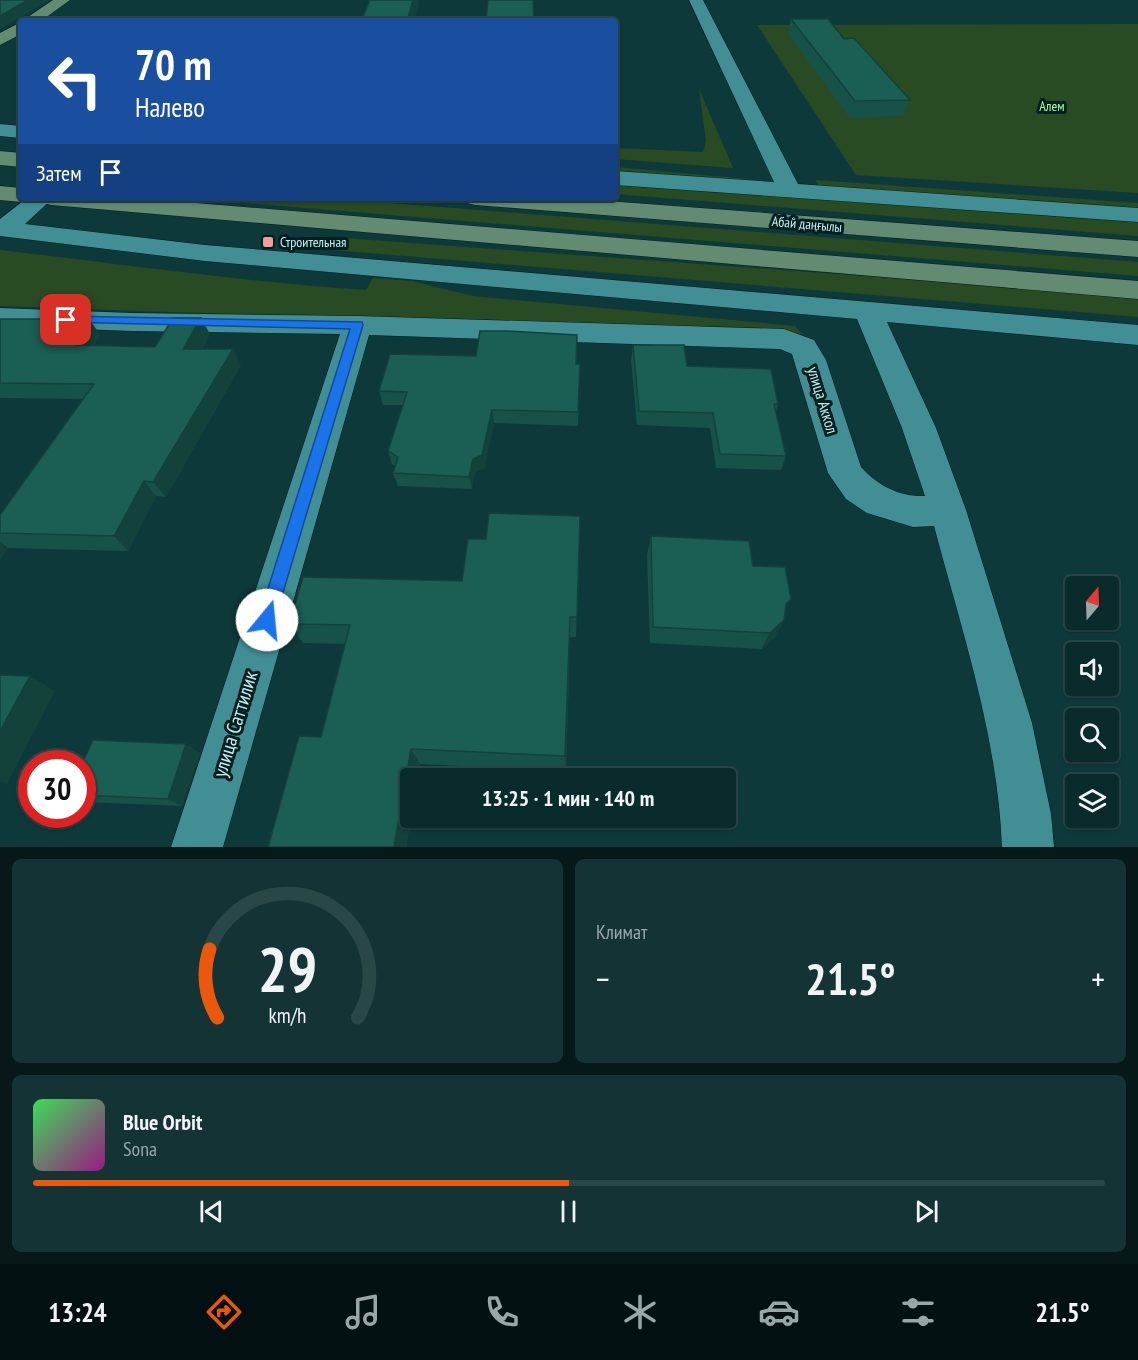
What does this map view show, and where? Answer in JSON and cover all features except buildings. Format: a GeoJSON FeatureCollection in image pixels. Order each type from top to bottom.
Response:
{"type":"FeatureCollection","features":[{"type":"Feature","properties":{"kind":"main road"},"geometry":{"type":"LineString","coordinates":[[35,18],[63,0]]}},
{"type":"Feature","properties":{"kind":"main road"},"geometry":{"type":"LineString","coordinates":[[0,40],[18,29]]}},
{"type":"Feature","properties":{"kind":"main road"},"geometry":{"type":"LineString","coordinates":[[0,158],[18,160]]}},
{"type":"Feature","properties":{"kind":"main road"},"geometry":{"type":"LineString","coordinates":[[0,193],[18,195]]}},
{"type":"Feature","properties":{"kind":"main road"},"geometry":{"type":"LineString","coordinates":[[82,201],[1138,290]]}},
{"type":"Feature","properties":{"kind":"main road","name":"Абай даңғылы"},"geometry":{"type":"LineString","coordinates":[[514,201],[1138,249]]}},
{"type":"Feature","properties":{"kind":"street"},"geometry":{"type":"LineString","coordinates":[[696,0],[790,191]]}},
{"type":"Feature","properties":{"kind":"street"},"geometry":{"type":"LineString","coordinates":[[0,130],[18,132]]}},
{"type":"Feature","properties":{"kind":"street"},"geometry":{"type":"LineString","coordinates":[[618,178],[1138,215]]}},
{"type":"Feature","properties":{"kind":"street"},"geometry":{"type":"LineString","coordinates":[[1,229],[37,201]]}},
{"type":"Feature","properties":{"kind":"street"},"geometry":{"type":"LineString","coordinates":[[1,229],[205,253],[1138,335]]}},
{"type":"Feature","properties":{"kind":"street"},"geometry":{"type":"LineString","coordinates":[[868,312],[919,428],[948,510],[1008,723],[1026,814],[1028,847]]}},
{"type":"Feature","properties":{"kind":"street"},"geometry":{"type":"LineString","coordinates":[[0,317],[132,322],[357,325]]}},
{"type":"Feature","properties":{"kind":"street","name":"улица Аккол"},"geometry":{"type":"LineString","coordinates":[[357,325],[784,339],[803,346],[812,360],[846,473],[859,489],[880,502],[914,512],[948,510]]}},
{"type":"Feature","properties":{"kind":"street","name":"улица Саттилик"},"geometry":{"type":"LineString","coordinates":[[197,847],[357,325]]}},
{"type":"Feature","properties":{"kind":"green space","name":"Алем"},"geometry":{"type":"Polygon","coordinates":[[[1138,24],[1138,193],[856,175],[757,25],[1138,24]]]}},
{"type":"Feature","properties":{"kind":"green space"},"geometry":{"type":"Polygon","coordinates":[[[699,89],[733,168],[618,159],[618,148],[703,152],[706,141],[699,89]]]}},
{"type":"Feature","properties":{"kind":"green space"},"geometry":{"type":"Polygon","coordinates":[[[618,167],[749,179],[732,184],[618,174],[618,167]]]}},
{"type":"Feature","properties":{"kind":"green space"},"geometry":{"type":"Polygon","coordinates":[[[815,180],[1138,203],[1138,211],[819,186],[815,180]]]}},
{"type":"Feature","properties":{"kind":"green space"},"geometry":{"type":"Polygon","coordinates":[[[618,181],[1138,218],[1138,236],[618,194],[618,181]]]}},
{"type":"Feature","properties":{"kind":"green space"},"geometry":{"type":"Polygon","coordinates":[[[221,201],[364,201],[1138,262],[1138,276],[221,201]]]}},
{"type":"Feature","properties":{"kind":"green space"},"geometry":{"type":"Polygon","coordinates":[[[330,237],[1138,296],[1138,317],[321,249],[330,237]]]}},
{"type":"Feature","properties":{"kind":"green space"},"geometry":{"type":"Polygon","coordinates":[[[0,250],[320,287],[366,290],[373,278],[411,281],[473,296],[795,326],[802,334],[0,306],[0,250]]]}},
{"type":"Feature","properties":{"kind":"place","name":"Строительная"},"geometry":{"type":"Point","coordinates":[268,242]}},
{"type":"Feature","properties":{"kind":"route"},"geometry":{"type":"LineString","coordinates":[[66,320],[357,325],[267,620]]}}]}
